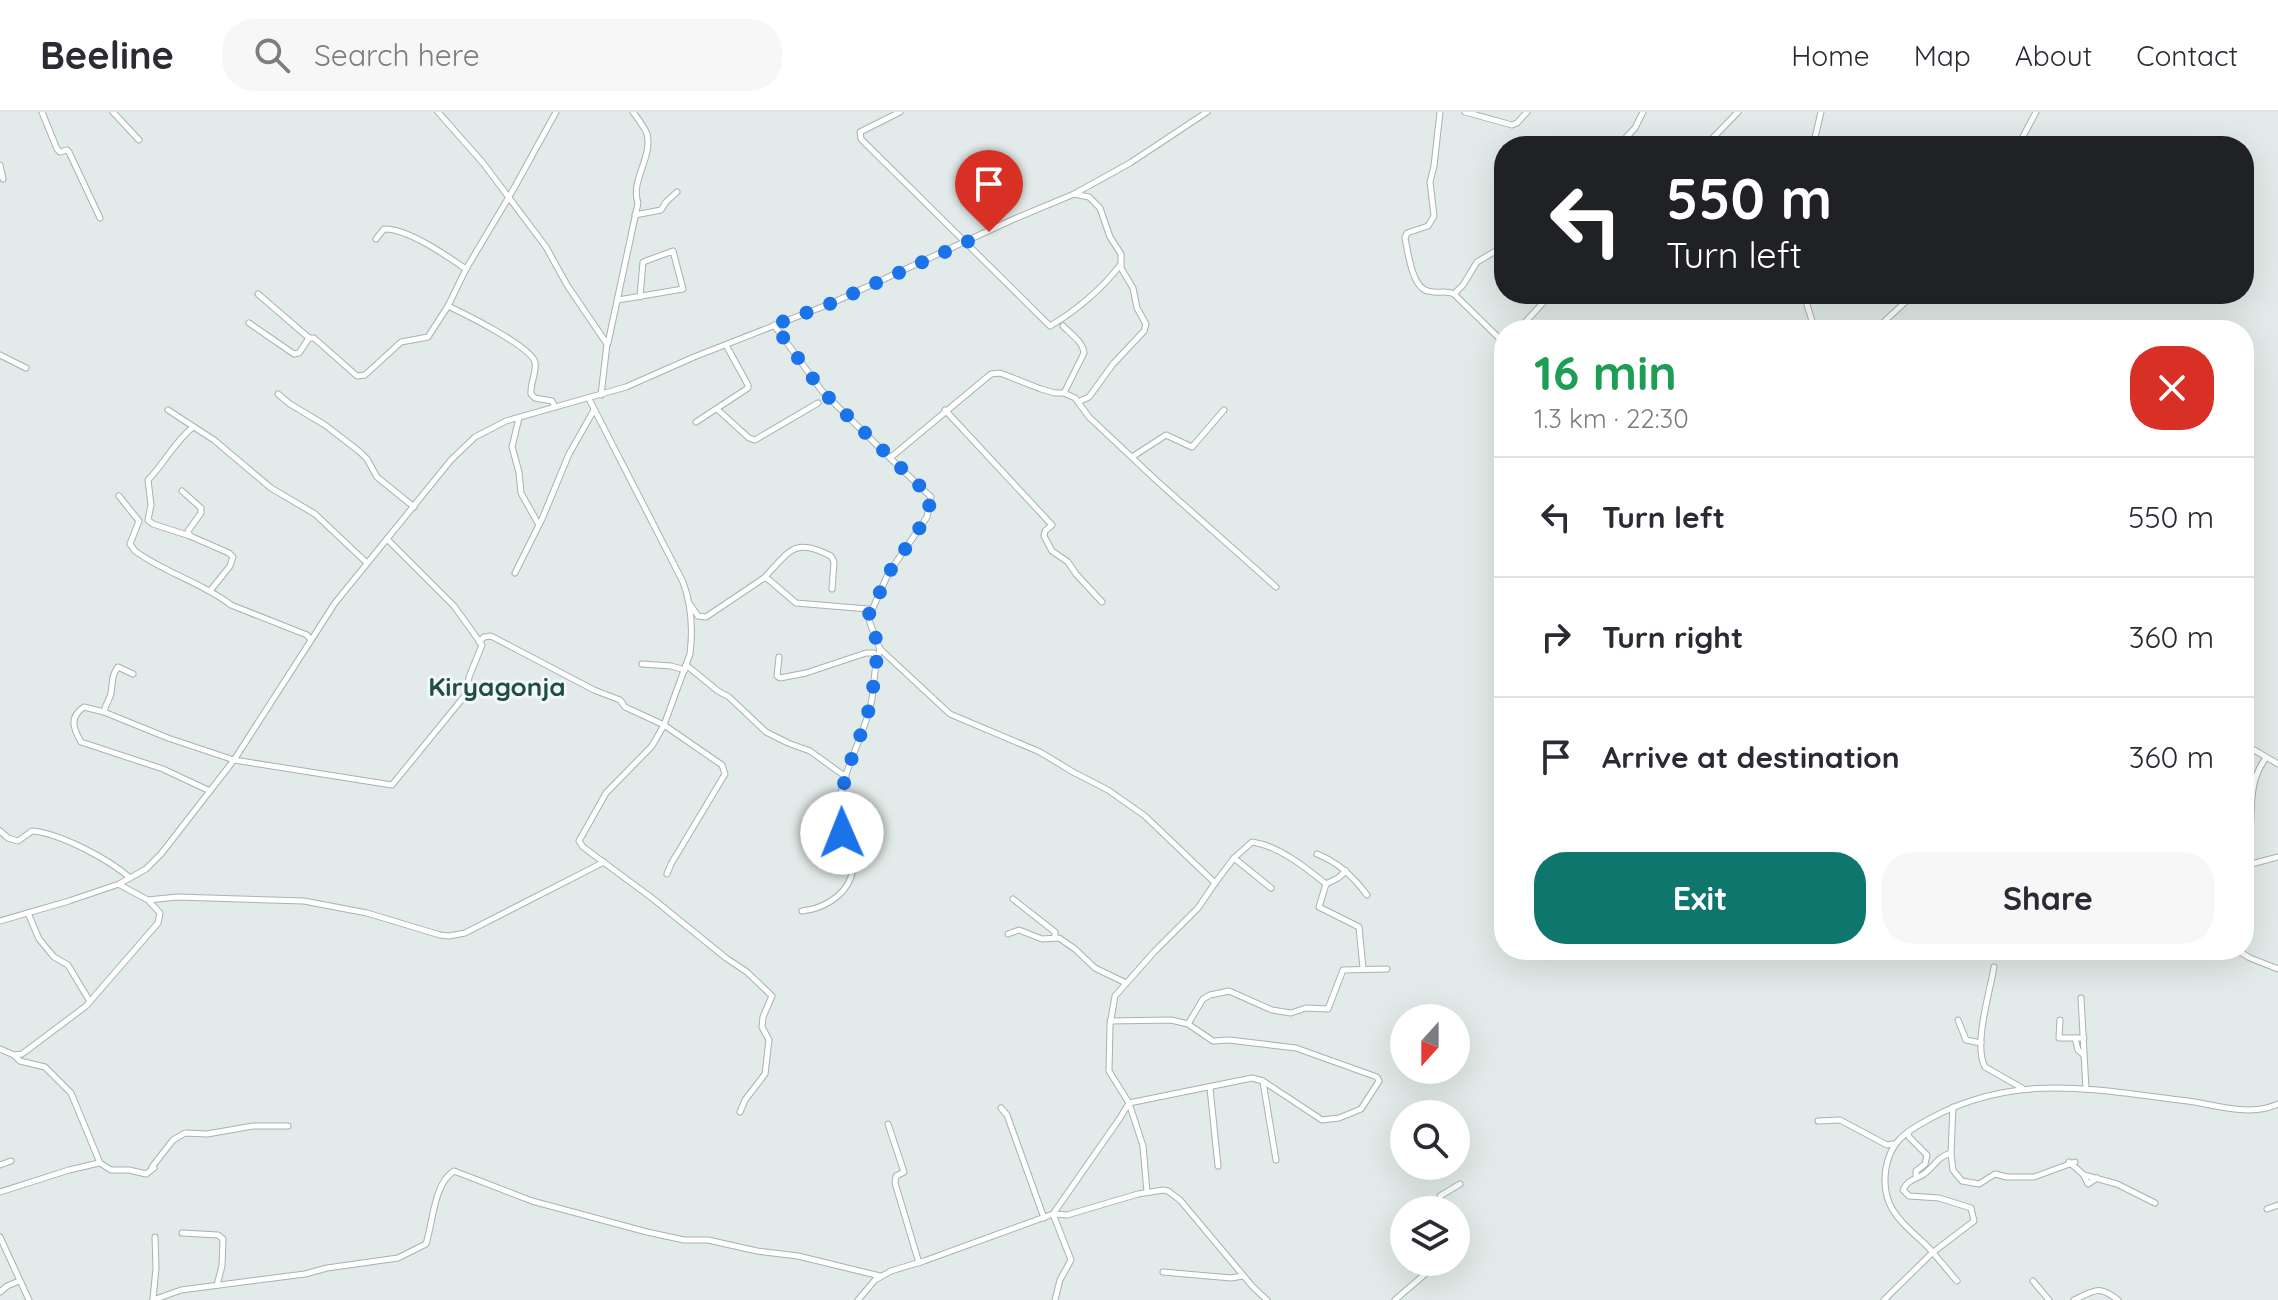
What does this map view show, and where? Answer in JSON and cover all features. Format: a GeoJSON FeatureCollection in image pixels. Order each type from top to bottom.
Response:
{"type":"FeatureCollection","features":[{"type":"Feature","properties":{"kind":"street"},"geometry":{"type":"LineString","coordinates":[[42,112],[57,149],[69,152],[100,218]]}},
{"type":"Feature","properties":{"kind":"street"},"geometry":{"type":"LineString","coordinates":[[113,112],[139,140]]}},
{"type":"Feature","properties":{"kind":"street"},"geometry":{"type":"LineString","coordinates":[[438,112],[483,163],[546,247],[561,276],[607,344]]}},
{"type":"Feature","properties":{"kind":"street"},"geometry":{"type":"LineString","coordinates":[[258,294],[309,338],[316,339],[355,374],[362,376],[401,342],[428,337],[556,112]]}},
{"type":"Feature","properties":{"kind":"street"},"geometry":{"type":"LineString","coordinates":[[601,395],[607,344],[638,203],[636,189],[648,140],[645,129],[633,112]]}},
{"type":"Feature","properties":{"kind":"street"},"geometry":{"type":"LineString","coordinates":[[900,112],[859,135],[1050,326],[1109,279],[1121,264]]}},
{"type":"Feature","properties":{"kind":"street"},"geometry":{"type":"LineString","coordinates":[[0,921],[119,884],[146,869],[161,854],[234,760],[335,603],[463,447],[490,429],[519,417],[626,387],[832,303],[965,244],[1074,194],[1130,163],[1207,112]]}},
{"type":"Feature","properties":{"kind":"street"},"geometry":{"type":"LineString","coordinates":[[1440,112],[1430,182],[1434,216],[1428,226],[1407,233],[1405,238],[1417,285],[1426,291],[1449,291],[1454,294],[1494,333]]}},
{"type":"Feature","properties":{"kind":"street"},"geometry":{"type":"LineString","coordinates":[[1465,112],[1512,125],[1527,112]]}},
{"type":"Feature","properties":{"kind":"street"},"geometry":{"type":"LineString","coordinates":[[1627,136],[1643,112]]}},
{"type":"Feature","properties":{"kind":"street"},"geometry":{"type":"LineString","coordinates":[[1715,136],[1738,112]]}},
{"type":"Feature","properties":{"kind":"street"},"geometry":{"type":"LineString","coordinates":[[1815,136],[1821,112]]}},
{"type":"Feature","properties":{"kind":"street"},"geometry":{"type":"LineString","coordinates":[[2023,136],[2036,112]]}},
{"type":"Feature","properties":{"kind":"street"},"geometry":{"type":"LineString","coordinates":[[0,165],[3,179]]}},
{"type":"Feature","properties":{"kind":"street"},"geometry":{"type":"LineString","coordinates":[[635,215],[661,210],[677,192]]}},
{"type":"Feature","properties":{"kind":"street"},"geometry":{"type":"LineString","coordinates":[[1074,194],[1089,197],[1100,208],[1110,237],[1121,254],[1123,273],[1133,288],[1137,308],[1146,324],[1089,397],[1078,402]]}},
{"type":"Feature","properties":{"kind":"street"},"geometry":{"type":"LineString","coordinates":[[376,239],[384,229],[409,235],[466,269]]}},
{"type":"Feature","properties":{"kind":"street"},"geometry":{"type":"LineString","coordinates":[[618,300],[640,297],[683,288],[673,251],[643,262],[640,297]]}},
{"type":"Feature","properties":{"kind":"street"},"geometry":{"type":"LineString","coordinates":[[1454,294],[1477,262],[1494,252]]}},
{"type":"Feature","properties":{"kind":"street"},"geometry":{"type":"LineString","coordinates":[[1527,320],[1542,304]]}},
{"type":"Feature","properties":{"kind":"street"},"geometry":{"type":"LineString","coordinates":[[1886,320],[1903,304]]}},
{"type":"Feature","properties":{"kind":"street"},"geometry":{"type":"LineString","coordinates":[[448,306],[511,340],[530,355],[535,366],[531,394],[535,398],[552,401],[555,407]]}},
{"type":"Feature","properties":{"kind":"street"},"geometry":{"type":"LineString","coordinates":[[249,323],[294,354],[299,353],[309,338]]}},
{"type":"Feature","properties":{"kind":"street"},"geometry":{"type":"LineString","coordinates":[[774,325],[822,391],[931,497],[927,517],[888,574],[869,611]]}},
{"type":"Feature","properties":{"kind":"street"},"geometry":{"type":"LineString","coordinates":[[1063,326],[1079,342],[1084,353],[1064,393]]}},
{"type":"Feature","properties":{"kind":"street"},"geometry":{"type":"LineString","coordinates":[[696,422],[745,391],[748,385],[726,345]]}},
{"type":"Feature","properties":{"kind":"street"},"geometry":{"type":"LineString","coordinates":[[0,355],[26,368]]}},
{"type":"Feature","properties":{"kind":"street"},"geometry":{"type":"LineString","coordinates":[[890,458],[945,410],[996,372],[1041,389],[1064,393],[1078,402],[1089,417],[1276,587]]}},
{"type":"Feature","properties":{"kind":"street"},"geometry":{"type":"LineString","coordinates":[[278,394],[360,452],[377,477],[414,507]]}},
{"type":"Feature","properties":{"kind":"street"},"geometry":{"type":"LineString","coordinates":[[589,399],[683,582],[691,607],[691,644],[664,725],[652,746],[606,793],[580,837],[580,843],[747,972],[772,996],[762,1027],[769,1040],[765,1074],[745,1100],[740,1112]]}},
{"type":"Feature","properties":{"kind":"street"},"geometry":{"type":"LineString","coordinates":[[717,409],[755,440],[818,403]]}},
{"type":"Feature","properties":{"kind":"street"},"geometry":{"type":"LineString","coordinates":[[515,573],[569,454],[594,409]]}},
{"type":"Feature","properties":{"kind":"street"},"geometry":{"type":"LineString","coordinates":[[168,410],[233,454],[271,488],[315,514],[367,563]]}},
{"type":"Feature","properties":{"kind":"street"},"geometry":{"type":"LineString","coordinates":[[945,410],[1052,525],[1044,536],[1052,551],[1068,562],[1102,602]]}},
{"type":"Feature","properties":{"kind":"street"},"geometry":{"type":"LineString","coordinates":[[1132,457],[1166,435],[1192,447],[1224,410]]}},
{"type":"Feature","properties":{"kind":"street"},"geometry":{"type":"LineString","coordinates":[[519,417],[512,447],[521,493],[539,525]]}},
{"type":"Feature","properties":{"kind":"street"},"geometry":{"type":"LineString","coordinates":[[193,427],[177,442],[148,480],[151,505],[148,520],[233,557],[230,566],[210,591]]}},
{"type":"Feature","properties":{"kind":"street"},"geometry":{"type":"LineString","coordinates":[[182,491],[201,508],[201,513],[188,531],[190,536]]}},
{"type":"Feature","properties":{"kind":"street"},"geometry":{"type":"LineString","coordinates":[[119,496],[139,521],[130,544],[132,549],[231,605],[307,635],[311,640]]}},
{"type":"Feature","properties":{"kind":"street"},"geometry":{"type":"LineString","coordinates":[[210,791],[163,769],[81,742],[73,722],[75,714],[84,707],[104,712],[234,760],[392,785],[467,693],[469,677],[481,649],[454,606],[387,539]]}},
{"type":"Feature","properties":{"kind":"street"},"geometry":{"type":"LineString","coordinates":[[689,603],[698,616],[706,617],[764,578],[797,547],[831,556],[834,562],[832,589]]}},
{"type":"Feature","properties":{"kind":"street"},"geometry":{"type":"LineString","coordinates":[[764,578],[796,603],[857,607],[869,611]]}},
{"type":"Feature","properties":{"kind":"street"},"geometry":{"type":"LineString","coordinates":[[869,611],[880,649],[950,714],[1040,752],[1130,805],[1215,883]]}},
{"type":"Feature","properties":{"kind":"street"},"geometry":{"type":"LineString","coordinates":[[479,642],[491,636],[617,699],[627,708],[664,725],[720,763],[726,771],[716,792],[667,874]]}},
{"type":"Feature","properties":{"kind":"street"},"geometry":{"type":"LineString","coordinates":[[802,911],[815,910],[832,900],[852,876],[839,805],[871,703],[880,649]]}},
{"type":"Feature","properties":{"kind":"street"},"geometry":{"type":"LineString","coordinates":[[779,657],[777,676],[780,678],[806,673],[866,653],[874,653],[876,661]]}},
{"type":"Feature","properties":{"kind":"street"},"geometry":{"type":"LineString","coordinates":[[642,664],[685,667],[729,697],[766,732],[810,751],[846,777]]}},
{"type":"Feature","properties":{"kind":"street"},"geometry":{"type":"LineString","coordinates":[[104,712],[114,671],[118,667],[133,674]]}},
{"type":"Feature","properties":{"kind":"street"},"geometry":{"type":"LineString","coordinates":[[2254,750],[2278,764]]}},
{"type":"Feature","properties":{"kind":"street"},"geometry":{"type":"LineString","coordinates":[[2254,782],[2266,758]]}},
{"type":"Feature","properties":{"kind":"street"},"geometry":{"type":"LineString","coordinates":[[0,831],[18,841],[32,831],[60,837],[119,868],[130,878]]}},
{"type":"Feature","properties":{"kind":"street"},"geometry":{"type":"LineString","coordinates":[[1147,1192],[1143,1146],[1129,1103],[1109,1071],[1110,1021],[1115,996],[1198,908],[1234,858],[1252,842],[1261,843],[1306,868],[1326,884]]}},
{"type":"Feature","properties":{"kind":"street"},"geometry":{"type":"LineString","coordinates":[[1317,854],[1331,859],[1346,871],[1367,895]]}},
{"type":"Feature","properties":{"kind":"street"},"geometry":{"type":"LineString","coordinates":[[2254,861],[2278,857]]}},
{"type":"Feature","properties":{"kind":"street"},"geometry":{"type":"LineString","coordinates":[[1234,858],[1271,888]]}},
{"type":"Feature","properties":{"kind":"street"},"geometry":{"type":"LineString","coordinates":[[148,900],[177,897],[304,901],[367,913],[449,936],[465,933],[604,862]]}},
{"type":"Feature","properties":{"kind":"street"},"geometry":{"type":"LineString","coordinates":[[1346,871],[1326,884],[1319,907],[1359,927],[1363,968]]}},
{"type":"Feature","properties":{"kind":"street"},"geometry":{"type":"LineString","coordinates":[[14,1055],[22,1054],[86,1006],[158,923],[160,913],[148,900],[119,884]]}},
{"type":"Feature","properties":{"kind":"street"},"geometry":{"type":"LineString","coordinates":[[1013,899],[1055,932],[1054,938]]}},
{"type":"Feature","properties":{"kind":"street"},"geometry":{"type":"LineString","coordinates":[[28,913],[39,939],[54,957],[68,965],[89,1000]]}},
{"type":"Feature","properties":{"kind":"street"},"geometry":{"type":"LineString","coordinates":[[1008,934],[1019,930],[1042,939],[1059,938],[1095,968],[1126,983]]}},
{"type":"Feature","properties":{"kind":"street"},"geometry":{"type":"LineString","coordinates":[[2254,960],[2278,969]]}},
{"type":"Feature","properties":{"kind":"street"},"geometry":{"type":"LineString","coordinates":[[1994,967],[1981,1043],[1982,1062],[1985,1067],[2023,1088]]}},
{"type":"Feature","properties":{"kind":"street"},"geometry":{"type":"LineString","coordinates":[[1188,1024],[1203,999],[1229,991],[1272,1010],[1291,1013],[1306,1008],[1328,1009],[1343,970],[1387,969]]}},
{"type":"Feature","properties":{"kind":"street"},"geometry":{"type":"LineString","coordinates":[[2081,998],[2086,1089]]}},
{"type":"Feature","properties":{"kind":"street"},"geometry":{"type":"LineString","coordinates":[[1053,1214],[1129,1103],[1252,1078],[1263,1081],[1322,1120],[1339,1118],[1361,1109],[1379,1081],[1377,1077],[1296,1048],[1213,1041],[1188,1024],[1176,1020],[1110,1021]]}},
{"type":"Feature","properties":{"kind":"street"},"geometry":{"type":"LineString","coordinates":[[1958,1020],[1966,1040],[1981,1043]]}},
{"type":"Feature","properties":{"kind":"street"},"geometry":{"type":"LineString","coordinates":[[2060,1020],[2059,1038],[2084,1038]]}},
{"type":"Feature","properties":{"kind":"street"},"geometry":{"type":"LineString","coordinates":[[2075,1038],[2078,1050],[2085,1055]]}},
{"type":"Feature","properties":{"kind":"street"},"geometry":{"type":"LineString","coordinates":[[0,1049],[20,1061],[45,1067],[71,1093],[100,1163],[111,1170],[146,1174],[154,1168]]}},
{"type":"Feature","properties":{"kind":"street"},"geometry":{"type":"LineString","coordinates":[[1263,1081],[1276,1160]]}},
{"type":"Feature","properties":{"kind":"street"},"geometry":{"type":"LineString","coordinates":[[1210,1088],[1218,1166]]}},
{"type":"Feature","properties":{"kind":"street"},"geometry":{"type":"LineString","coordinates":[[1818,1121],[1840,1120],[1887,1145],[1953,1107],[2023,1088],[2086,1089],[2243,1109],[2278,1104]]}},
{"type":"Feature","properties":{"kind":"street"},"geometry":{"type":"LineString","coordinates":[[1953,1107],[1953,1170],[1962,1181],[1979,1184],[1995,1174],[2034,1177],[2072,1162],[2084,1175],[2117,1184],[2155,1203]]}},
{"type":"Feature","properties":{"kind":"street"},"geometry":{"type":"LineString","coordinates":[[1001,1108],[1007,1115],[1044,1218]]}},
{"type":"Feature","properties":{"kind":"street"},"geometry":{"type":"LineString","coordinates":[[888,1124],[904,1172],[896,1176],[895,1183],[919,1263]]}},
{"type":"Feature","properties":{"kind":"street"},"geometry":{"type":"LineString","coordinates":[[146,1174],[173,1140],[185,1133],[207,1134],[253,1126],[288,1126]]}},
{"type":"Feature","properties":{"kind":"street"},"geometry":{"type":"LineString","coordinates":[[1908,1132],[1909,1137],[1927,1155],[1925,1164],[1916,1171],[1916,1176]]}},
{"type":"Feature","properties":{"kind":"street"},"geometry":{"type":"LineString","coordinates":[[1894,1143],[1889,1155],[1884,1191],[1904,1227],[1957,1281]]}},
{"type":"Feature","properties":{"kind":"street"},"geometry":{"type":"LineString","coordinates":[[1884,1300],[1932,1253],[1974,1221],[1971,1208],[1939,1198],[1904,1193],[1906,1184],[1924,1174],[1941,1155],[1951,1153]]}},
{"type":"Feature","properties":{"kind":"street"},"geometry":{"type":"LineString","coordinates":[[0,1165],[11,1161]]}},
{"type":"Feature","properties":{"kind":"street"},"geometry":{"type":"LineString","coordinates":[[0,1192],[100,1163]]}},
{"type":"Feature","properties":{"kind":"street"},"geometry":{"type":"LineString","coordinates":[[153,1300],[181,1290],[398,1258],[426,1244],[441,1184],[454,1171],[532,1201],[647,1232],[793,1255],[880,1276]]}},
{"type":"Feature","properties":{"kind":"street"},"geometry":{"type":"LineString","coordinates":[[2084,1175],[2084,1185],[2097,1178]]}},
{"type":"Feature","properties":{"kind":"street"},"geometry":{"type":"LineString","coordinates":[[1440,1196],[1460,1184]]}},
{"type":"Feature","properties":{"kind":"street"},"geometry":{"type":"LineString","coordinates":[[858,1300],[880,1276],[1053,1214],[1067,1215],[1163,1190],[1180,1200],[1267,1300]]}},
{"type":"Feature","properties":{"kind":"street"},"geometry":{"type":"LineString","coordinates":[[2267,1209],[2278,1205]]}},
{"type":"Feature","properties":{"kind":"street"},"geometry":{"type":"LineString","coordinates":[[1053,1214],[1071,1260],[1060,1280],[1055,1300]]}},
{"type":"Feature","properties":{"kind":"street"},"geometry":{"type":"LineString","coordinates":[[182,1233],[218,1235],[223,1239],[222,1266],[217,1285]]}},
{"type":"Feature","properties":{"kind":"street"},"geometry":{"type":"LineString","coordinates":[[0,1237],[29,1300]]}},
{"type":"Feature","properties":{"kind":"street"},"geometry":{"type":"LineString","coordinates":[[153,1300],[155,1237]]}},
{"type":"Feature","properties":{"kind":"street"},"geometry":{"type":"LineString","coordinates":[[1163,1272],[1231,1278],[1243,1276]]}},
{"type":"Feature","properties":{"kind":"street"},"geometry":{"type":"LineString","coordinates":[[1395,1300],[1423,1276]]}},
{"type":"Feature","properties":{"kind":"street"},"geometry":{"type":"LineString","coordinates":[[0,1292],[19,1281]]}},
{"type":"Feature","properties":{"kind":"street"},"geometry":{"type":"LineString","coordinates":[[2033,1281],[2049,1300]]}},
{"type":"Feature","properties":{"kind":"street"},"geometry":{"type":"LineString","coordinates":[[2074,1300],[2099,1290],[2108,1292],[2118,1300]]}},
{"type":"Feature","properties":{"kind":"district","name":"Kiryagonja"},"geometry":{"type":"Point","coordinates":[497,687]}},
{"type":"Feature","properties":{"kind":"route"},"geometry":{"type":"LineString","coordinates":[[842,833],[839,805],[871,703],[880,649],[869,611],[888,574],[927,517],[931,497],[822,391],[774,325],[832,303],[989,232]]}}]}
